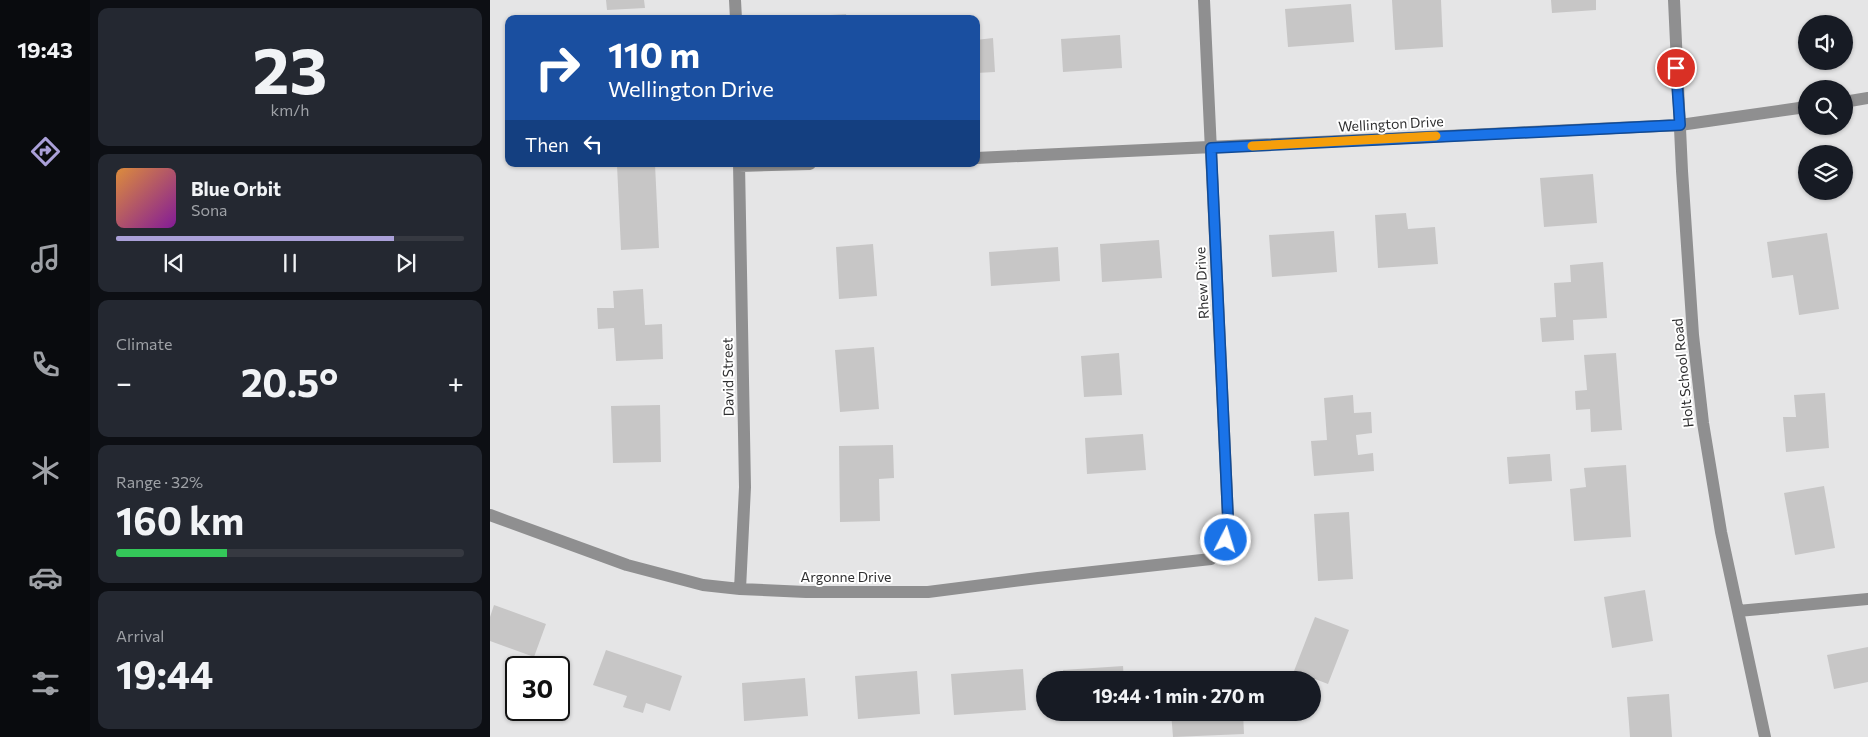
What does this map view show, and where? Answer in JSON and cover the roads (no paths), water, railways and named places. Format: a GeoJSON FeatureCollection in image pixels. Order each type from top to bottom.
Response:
{"type":"FeatureCollection","features":[{"type":"Feature","properties":{"kind":"street"},"geometry":{"type":"LineString","coordinates":[[735,0],[736,15]]}},
{"type":"Feature","properties":{"kind":"street","name":"Rhew Drive"},"geometry":{"type":"LineString","coordinates":[[1204,0],[1228,518],[1226,540],[1211,559]]}},
{"type":"Feature","properties":{"kind":"street","name":"Holt School Road"},"geometry":{"type":"LineString","coordinates":[[1674,0],[1692,326],[1703,423],[1721,532],[1766,737]]}},
{"type":"Feature","properties":{"kind":"street"},"geometry":{"type":"LineString","coordinates":[[1853,100],[1868,98]]}},
{"type":"Feature","properties":{"kind":"street","name":"Wellington Drive"},"geometry":{"type":"LineString","coordinates":[[980,158],[1680,125],[1798,108]]}},
{"type":"Feature","properties":{"kind":"street","name":"David Street"},"geometry":{"type":"LineString","coordinates":[[739,167],[745,487],[740,589]]}},
{"type":"Feature","properties":{"kind":"street","name":"Argonne Drive"},"geometry":{"type":"LineString","coordinates":[[490,516],[627,565],[703,585],[740,589],[806,592],[928,592],[1211,559]]}},
{"type":"Feature","properties":{"kind":"street"},"geometry":{"type":"LineString","coordinates":[[1738,611],[1868,599]]}}]}
